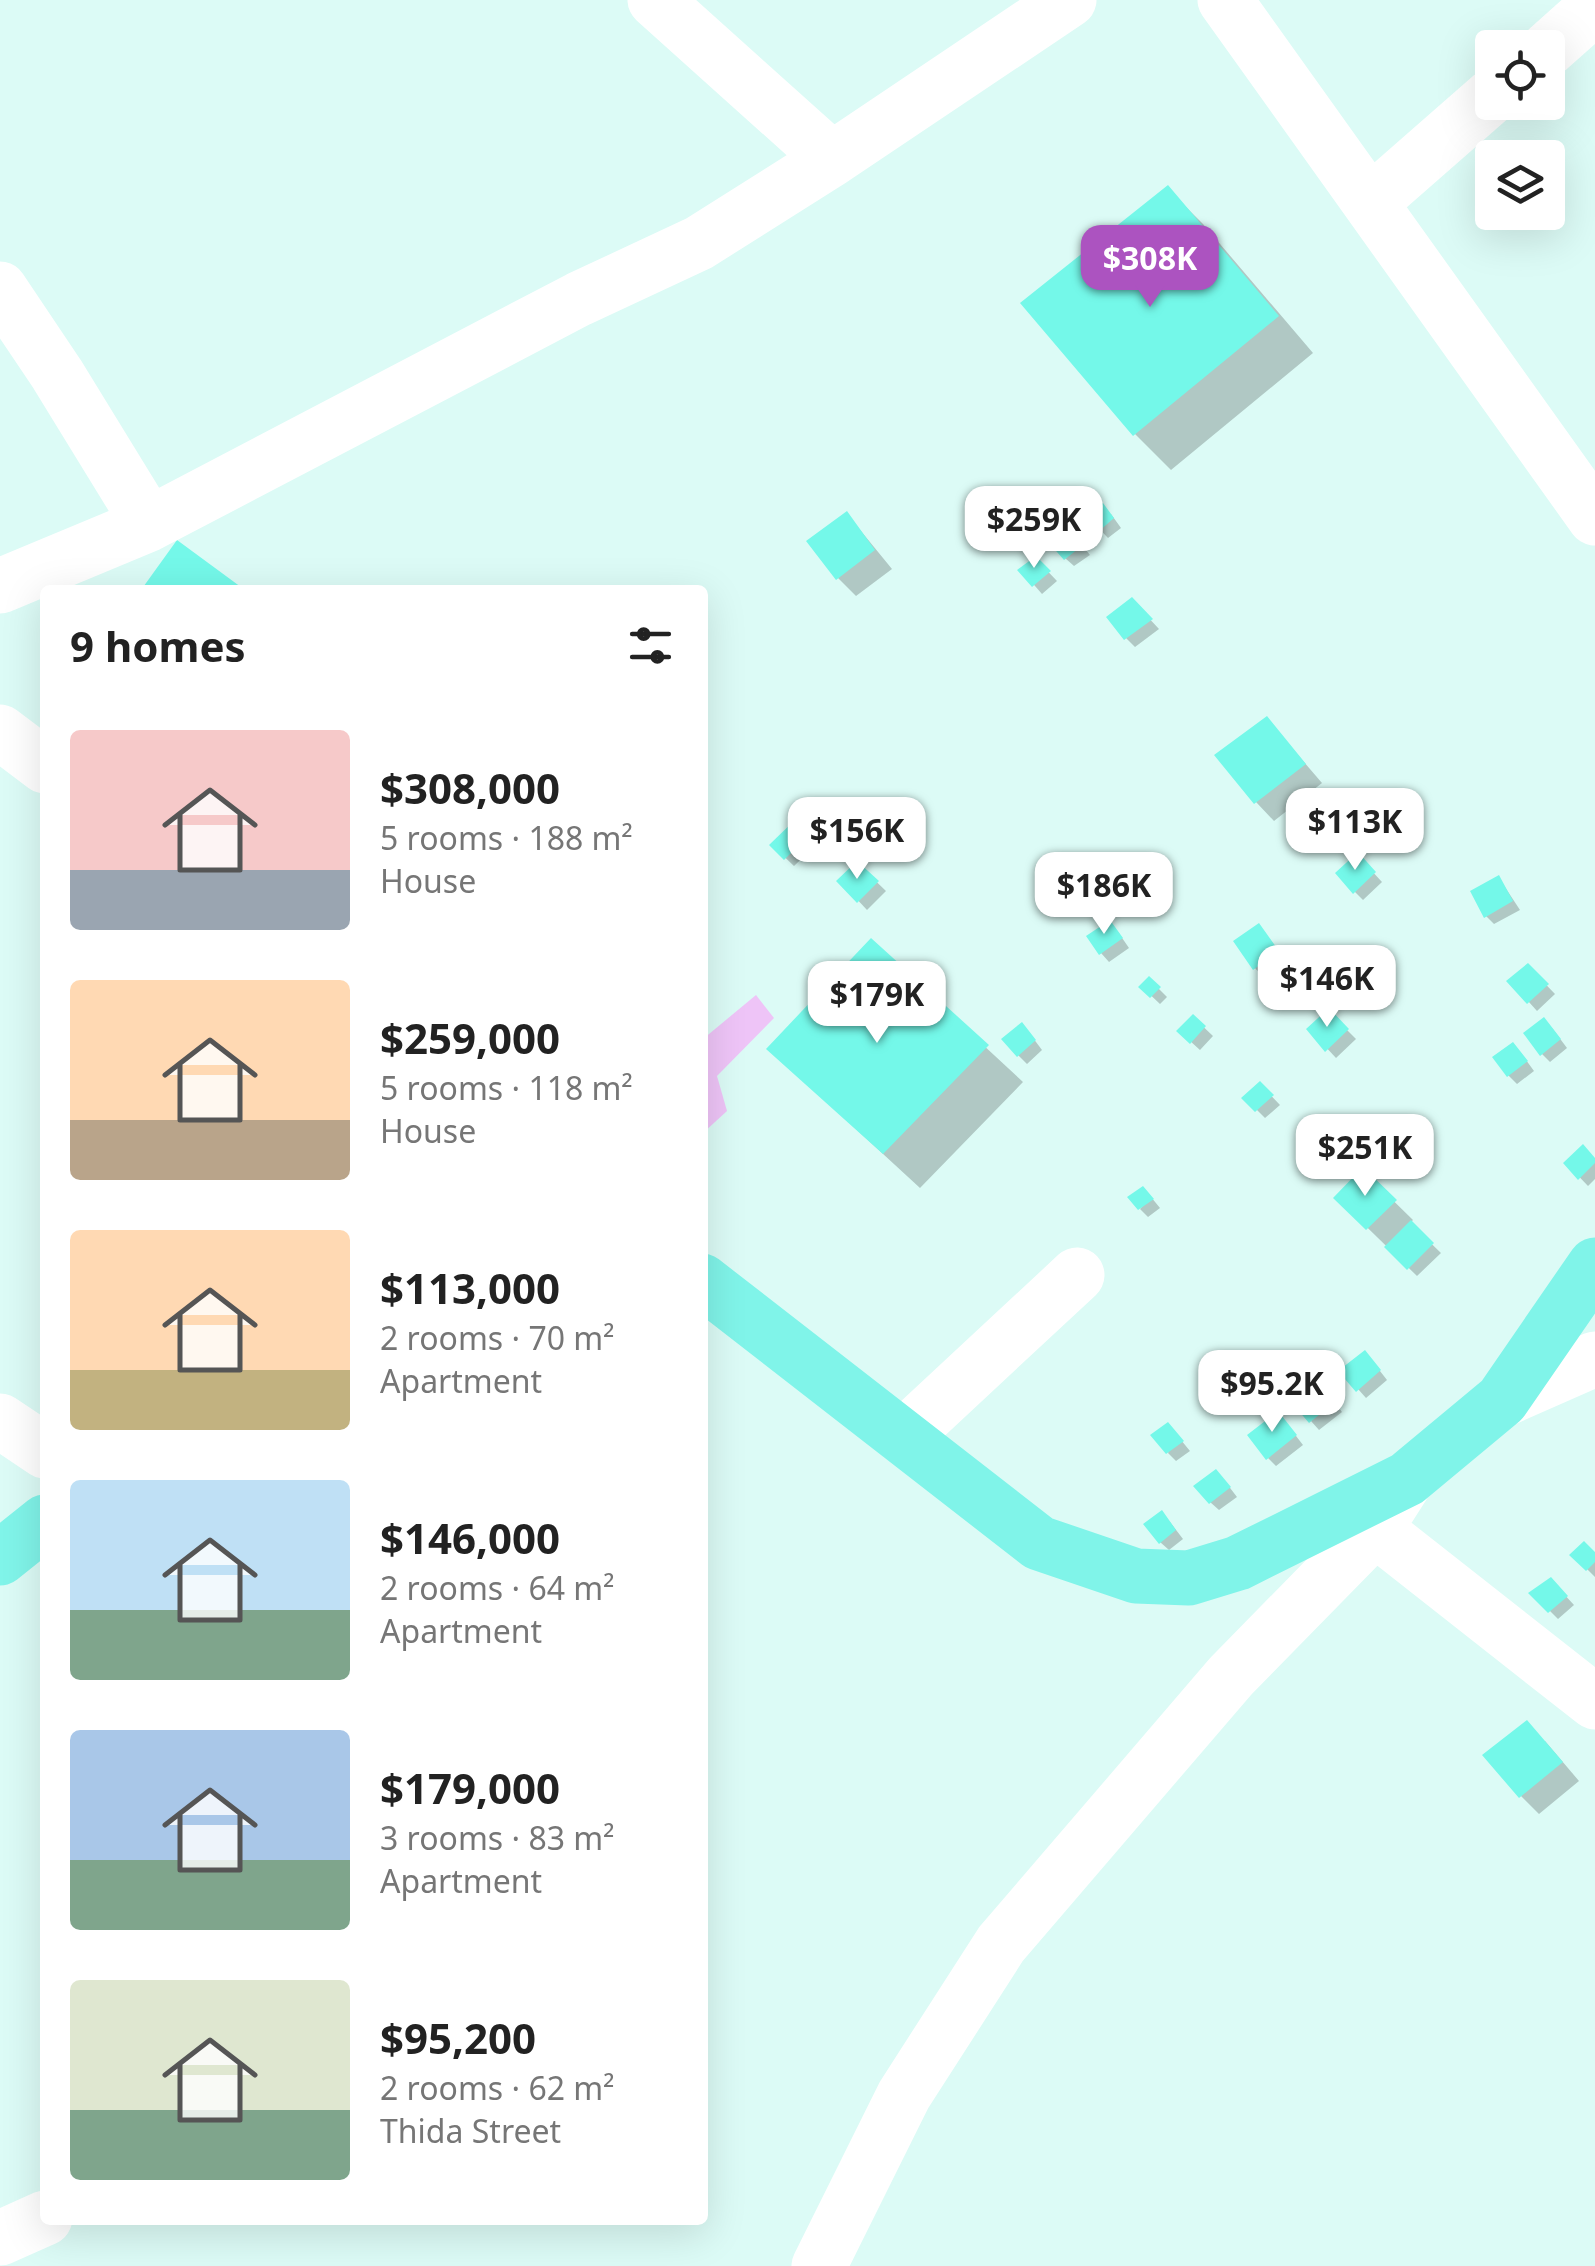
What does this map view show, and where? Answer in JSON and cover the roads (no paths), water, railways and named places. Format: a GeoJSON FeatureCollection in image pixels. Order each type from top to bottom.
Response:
{"type":"FeatureCollection","features":[{"type":"Feature","properties":{"kind":"main road"},"geometry":{"type":"LineString","coordinates":[[708,1285],[1038,1543],[1136,1576],[1189,1578],[1238,1564],[1407,1480],[1502,1400],[1595,1266]]}},
{"type":"Feature","properties":{"kind":"main road"},"geometry":{"type":"LineString","coordinates":[[0,1558],[40,1526]]}},
{"type":"Feature","properties":{"kind":"street"},"geometry":{"type":"LineString","coordinates":[[655,0],[832,159]]}},
{"type":"Feature","properties":{"kind":"street"},"geometry":{"type":"LineString","coordinates":[[0,586],[149,524],[579,299],[699,243],[1069,0]]}},
{"type":"Feature","properties":{"kind":"street"},"geometry":{"type":"LineString","coordinates":[[1225,0],[1592,504]]}},
{"type":"Feature","properties":{"kind":"street"},"geometry":{"type":"LineString","coordinates":[[1565,33],[1595,7]]}},
{"type":"Feature","properties":{"kind":"street"},"geometry":{"type":"LineString","coordinates":[[1371,202],[1475,111]]}},
{"type":"Feature","properties":{"kind":"street"},"geometry":{"type":"LineString","coordinates":[[0,289],[58,374],[149,524]]}},
{"type":"Feature","properties":{"kind":"street"},"geometry":{"type":"LineString","coordinates":[[0,732],[40,762]]}},
{"type":"Feature","properties":{"kind":"street"},"geometry":{"type":"LineString","coordinates":[[903,1437],[1076,1275]]}},
{"type":"Feature","properties":{"kind":"street"},"geometry":{"type":"LineString","coordinates":[[1502,1400],[1595,1360]]}},
{"type":"Feature","properties":{"kind":"street"},"geometry":{"type":"LineString","coordinates":[[0,1420],[40,1448]]}},
{"type":"Feature","properties":{"kind":"street"},"geometry":{"type":"LineString","coordinates":[[819,2266],[904,2096],[1000,1944],[1230,1676],[1375,1529],[1407,1480]]}},
{"type":"Feature","properties":{"kind":"street"},"geometry":{"type":"LineString","coordinates":[[1375,1529],[1595,1702]]}},
{"type":"Feature","properties":{"kind":"street"},"geometry":{"type":"LineString","coordinates":[[0,2238],[40,2220]]}}]}
